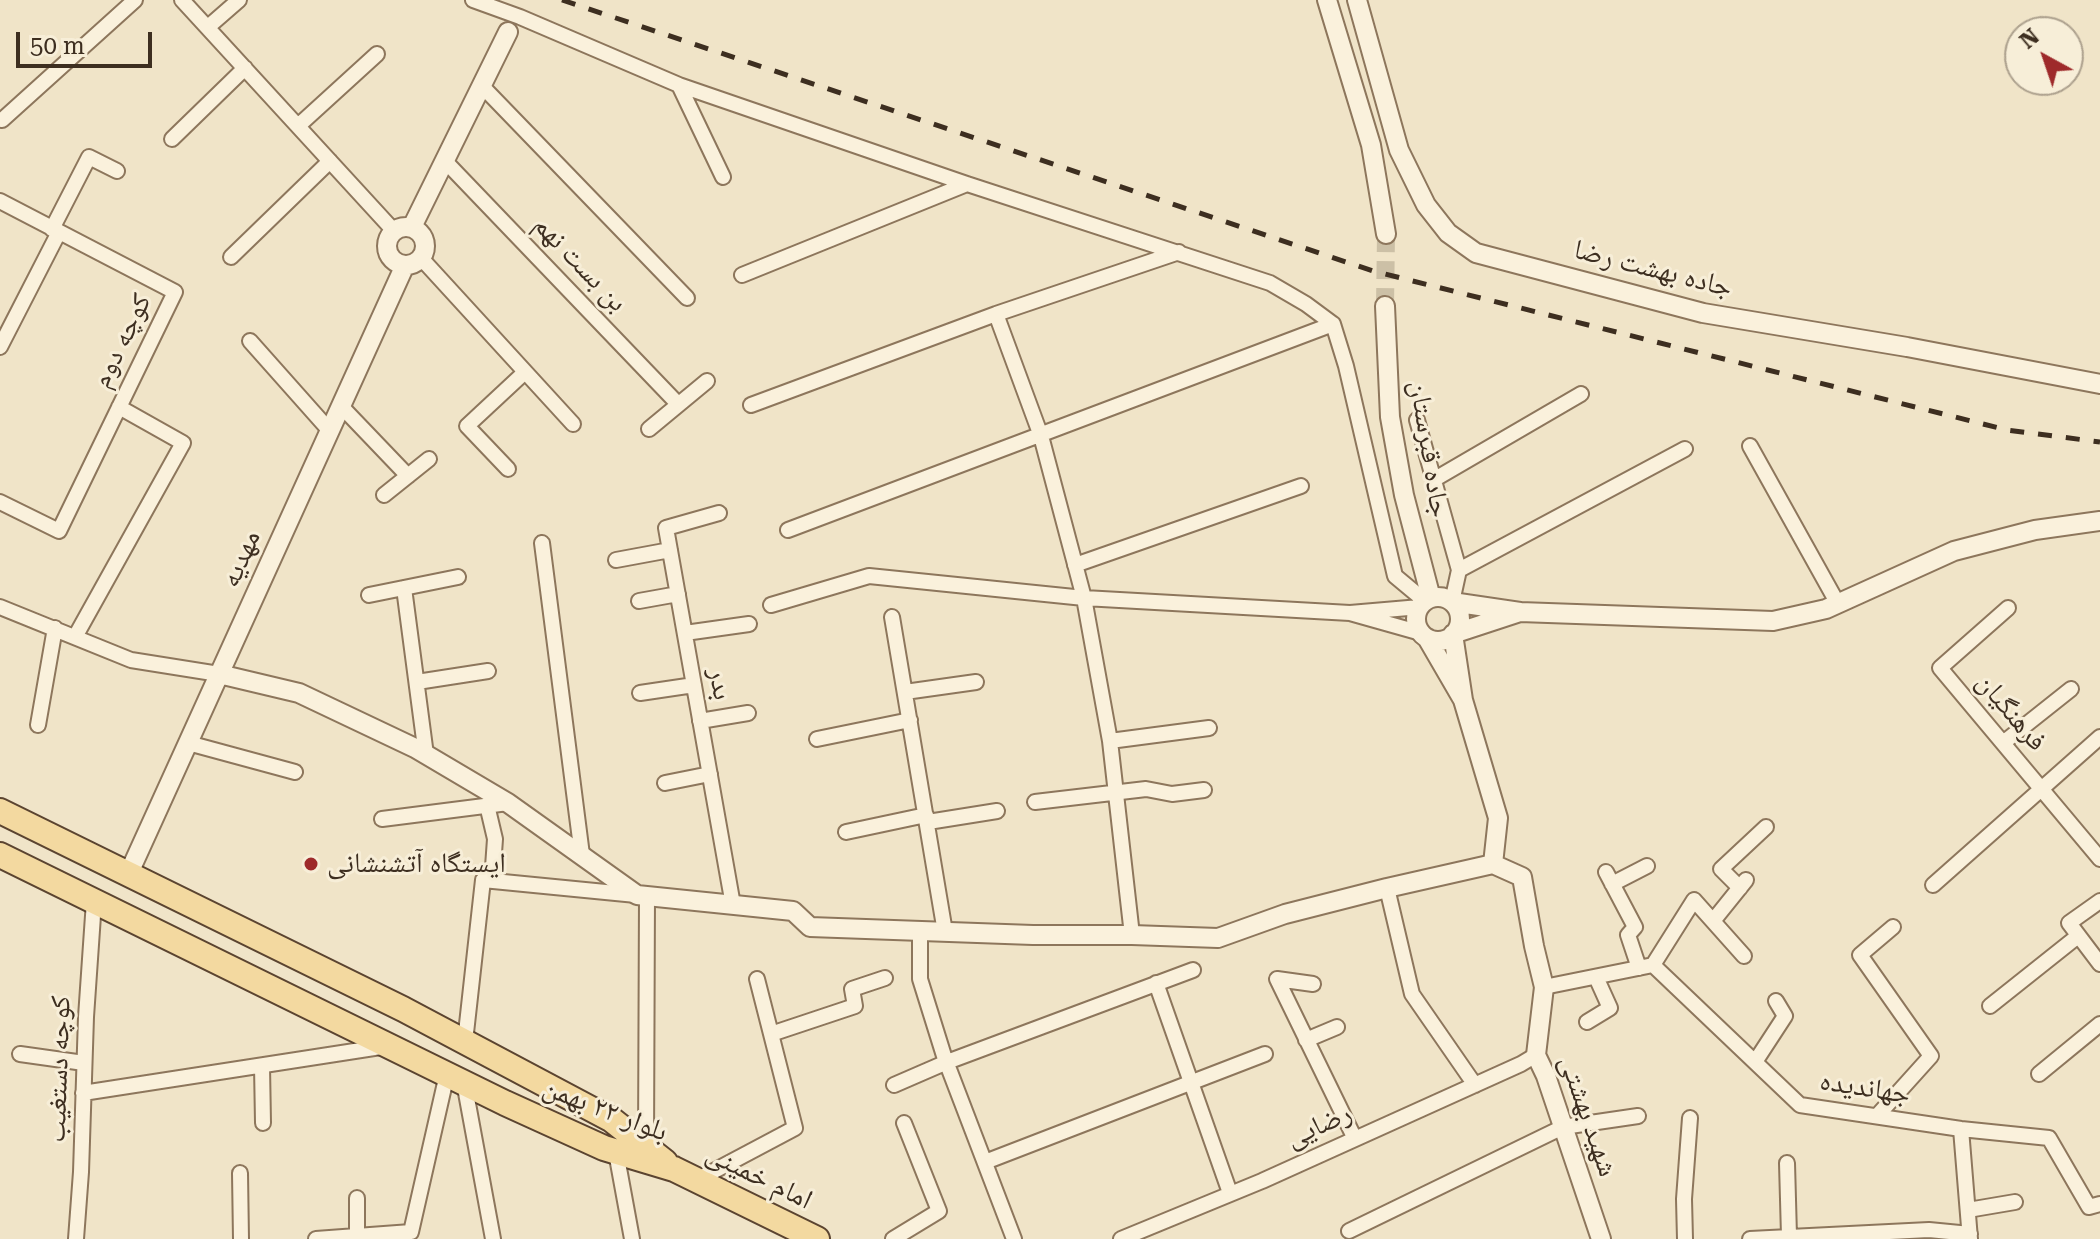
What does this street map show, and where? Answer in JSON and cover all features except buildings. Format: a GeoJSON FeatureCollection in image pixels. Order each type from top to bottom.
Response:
{"type":"FeatureCollection","features":[{"type":"Feature","properties":{"kind":"main road","name":"بلوار ۲۲ بهمن"},"geometry":{"type":"LineString","coordinates":[[0,811],[403,1009],[612,1120],[674,1169]]}},
{"type":"Feature","properties":{"kind":"main road","name":"بلوار ۲۲ بهمن"},"geometry":{"type":"LineString","coordinates":[[0,855],[576,1135],[616,1152],[674,1169]]}},
{"type":"Feature","properties":{"kind":"main road","name":"امام خمینی"},"geometry":{"type":"LineString","coordinates":[[674,1169],[817,1239]]}},
{"type":"Feature","properties":{"kind":"street"},"geometry":{"type":"LineString","coordinates":[[2,120],[135,0]]}},
{"type":"Feature","properties":{"kind":"street"},"geometry":{"type":"LineString","coordinates":[[182,0],[330,161],[403,229],[422,235],[425,247],[413,262]]}},
{"type":"Feature","properties":{"kind":"street"},"geometry":{"type":"LineString","coordinates":[[208,27],[239,0]]}},
{"type":"Feature","properties":{"kind":"street"},"geometry":{"type":"LineString","coordinates":[[473,0],[679,85],[1270,283],[1306,304],[1333,324],[1346,366],[1395,576],[1425,602]]}},
{"type":"Feature","properties":{"kind":"street"},"geometry":{"type":"LineString","coordinates":[[1327,0],[1371,145],[1386,234]]}},
{"type":"Feature","properties":{"kind":"street","name":"جاده بهشت رضا"},"geometry":{"type":"LineString","coordinates":[[1357,0],[1399,150],[1426,205],[1448,233],[1476,253],[1703,313],[1907,347],[2100,384]]}},
{"type":"Feature","properties":{"kind":"street"},"geometry":{"type":"LineString","coordinates":[[508,32],[445,161],[403,229],[389,236],[387,249],[393,260],[413,262],[573,424]]}},
{"type":"Feature","properties":{"kind":"street"},"geometry":{"type":"LineString","coordinates":[[298,126],[377,54]]}},
{"type":"Feature","properties":{"kind":"street"},"geometry":{"type":"LineString","coordinates":[[172,139],[245,68]]}},
{"type":"Feature","properties":{"kind":"street"},"geometry":{"type":"LineString","coordinates":[[679,85],[723,177]]}},
{"type":"Feature","properties":{"kind":"street"},"geometry":{"type":"LineString","coordinates":[[482,86],[687,298]]}},
{"type":"Feature","properties":{"kind":"street"},"geometry":{"type":"LineString","coordinates":[[0,347],[89,157],[117,171]]}},
{"type":"Feature","properties":{"kind":"street"},"geometry":{"type":"LineString","coordinates":[[231,257],[330,161]]}},
{"type":"Feature","properties":{"kind":"street","name":"بن بست نهم"},"geometry":{"type":"LineString","coordinates":[[445,161],[678,404]]}},
{"type":"Feature","properties":{"kind":"street"},"geometry":{"type":"LineString","coordinates":[[742,275],[967,184]]}},
{"type":"Feature","properties":{"kind":"street","name":"کوچه دوم"},"geometry":{"type":"LineString","coordinates":[[0,201],[175,292],[59,531],[0,502]]}},
{"type":"Feature","properties":{"kind":"street"},"geometry":{"type":"LineString","coordinates":[[751,405],[996,314],[1179,252]]}},
{"type":"Feature","properties":{"kind":"street","name":"مهدیه"},"geometry":{"type":"LineString","coordinates":[[128,875],[341,406],[413,262]]}},
{"type":"Feature","properties":{"kind":"street","name":"جاده قبرستان"},"geometry":{"type":"LineString","coordinates":[[1385,306],[1390,417],[1425,602]]}},
{"type":"Feature","properties":{"kind":"street"},"geometry":{"type":"LineString","coordinates":[[996,314],[1041,436],[1084,598],[1110,741],[1132,935]]}},
{"type":"Feature","properties":{"kind":"street"},"geometry":{"type":"LineString","coordinates":[[788,530],[1333,324]]}},
{"type":"Feature","properties":{"kind":"street"},"geometry":{"type":"LineString","coordinates":[[250,341],[330,431]]}},
{"type":"Feature","properties":{"kind":"street"},"geometry":{"type":"LineString","coordinates":[[508,469],[467,426],[525,372]]}},
{"type":"Feature","properties":{"kind":"street"},"geometry":{"type":"LineString","coordinates":[[649,429],[707,381]]}},
{"type":"Feature","properties":{"kind":"street"},"geometry":{"type":"LineString","coordinates":[[1435,479],[1581,394]]}},
{"type":"Feature","properties":{"kind":"street"},"geometry":{"type":"LineString","coordinates":[[341,406],[408,476]]}},
{"type":"Feature","properties":{"kind":"street"},"geometry":{"type":"LineString","coordinates":[[75,637],[183,443],[119,407]]}},
{"type":"Feature","properties":{"kind":"street"},"geometry":{"type":"LineString","coordinates":[[1417,420],[1459,570],[1452,602]]}},
{"type":"Feature","properties":{"kind":"street"},"geometry":{"type":"LineString","coordinates":[[1750,446],[1838,604]]}},
{"type":"Feature","properties":{"kind":"street"},"geometry":{"type":"LineString","coordinates":[[1459,570],[1685,449]]}},
{"type":"Feature","properties":{"kind":"street"},"geometry":{"type":"LineString","coordinates":[[384,495],[429,459]]}},
{"type":"Feature","properties":{"kind":"street"},"geometry":{"type":"LineString","coordinates":[[1075,565],[1301,486]]}},
{"type":"Feature","properties":{"kind":"street"},"geometry":{"type":"LineString","coordinates":[[616,560],[670,550],[666,528],[719,513]]}},
{"type":"Feature","properties":{"kind":"street"},"geometry":{"type":"LineString","coordinates":[[771,605],[869,576],[1084,598],[1350,613],[1425,602],[1439,597],[1452,602],[1520,612],[1773,621],[1826,609],[1954,551],[2035,530],[2100,521]]}},
{"type":"Feature","properties":{"kind":"street"},"geometry":{"type":"LineString","coordinates":[[542,543],[582,855]]}},
{"type":"Feature","properties":{"kind":"street","name":"بدر"},"geometry":{"type":"LineString","coordinates":[[670,550],[733,905]]}},
{"type":"Feature","properties":{"kind":"street"},"geometry":{"type":"LineString","coordinates":[[369,595],[458,577]]}},
{"type":"Feature","properties":{"kind":"street"},"geometry":{"type":"LineString","coordinates":[[404,588],[426,755]]}},
{"type":"Feature","properties":{"kind":"street"},"geometry":{"type":"LineString","coordinates":[[639,601],[678,594]]}},
{"type":"Feature","properties":{"kind":"street"},"geometry":{"type":"LineString","coordinates":[[1425,602],[1416,620],[1463,700]]}},
{"type":"Feature","properties":{"kind":"street"},"geometry":{"type":"LineString","coordinates":[[465,1042],[483,880],[793,911],[810,927],[1218,938],[1285,914],[1493,864],[1498,818],[1463,700],[1453,634],[1460,622],[1457,608],[1452,602]]}},
{"type":"Feature","properties":{"kind":"street"},"geometry":{"type":"LineString","coordinates":[[0,607],[131,660],[219,674],[299,693],[426,755],[508,803],[642,895]]}},
{"type":"Feature","properties":{"kind":"street","name":"فرهنگیان"},"geometry":{"type":"LineString","coordinates":[[2008,608],[1940,668],[2100,859]]}},
{"type":"Feature","properties":{"kind":"street"},"geometry":{"type":"LineString","coordinates":[[1350,613],[1441,641],[1453,634],[1520,612]]}},
{"type":"Feature","properties":{"kind":"street"},"geometry":{"type":"LineString","coordinates":[[892,617],[945,932]]}},
{"type":"Feature","properties":{"kind":"street"},"geometry":{"type":"LineString","coordinates":[[685,633],[749,624]]}},
{"type":"Feature","properties":{"kind":"street"},"geometry":{"type":"LineString","coordinates":[[38,725],[55,628]]}},
{"type":"Feature","properties":{"kind":"street"},"geometry":{"type":"LineString","coordinates":[[417,682],[488,671]]}},
{"type":"Feature","properties":{"kind":"street"},"geometry":{"type":"LineString","coordinates":[[905,692],[976,682]]}},
{"type":"Feature","properties":{"kind":"street"},"geometry":{"type":"LineString","coordinates":[[640,693],[694,685]]}},
{"type":"Feature","properties":{"kind":"street"},"geometry":{"type":"LineString","coordinates":[[2003,743],[2071,689]]}},
{"type":"Feature","properties":{"kind":"street"},"geometry":{"type":"LineString","coordinates":[[700,721],[748,713]]}},
{"type":"Feature","properties":{"kind":"street"},"geometry":{"type":"LineString","coordinates":[[817,739],[910,720]]}},
{"type":"Feature","properties":{"kind":"street"},"geometry":{"type":"LineString","coordinates":[[1110,741],[1209,728]]}},
{"type":"Feature","properties":{"kind":"street"},"geometry":{"type":"LineString","coordinates":[[1933,885],[2100,737]]}},
{"type":"Feature","properties":{"kind":"street"},"geometry":{"type":"LineString","coordinates":[[188,743],[295,772]]}},
{"type":"Feature","properties":{"kind":"street"},"geometry":{"type":"LineString","coordinates":[[665,783],[710,774]]}},
{"type":"Feature","properties":{"kind":"street"},"geometry":{"type":"LineString","coordinates":[[1035,802],[1117,791],[1146,789],[1172,794],[1204,790]]}},
{"type":"Feature","properties":{"kind":"street"},"geometry":{"type":"LineString","coordinates":[[382,819],[508,803]]}},
{"type":"Feature","properties":{"kind":"street"},"geometry":{"type":"LineString","coordinates":[[487,805],[495,839],[492,881]]}},
{"type":"Feature","properties":{"kind":"street"},"geometry":{"type":"LineString","coordinates":[[846,832],[997,811]]}},
{"type":"Feature","properties":{"kind":"street"},"geometry":{"type":"LineString","coordinates":[[1713,921],[1743,884],[1721,869],[1766,827]]}},
{"type":"Feature","properties":{"kind":"street","name":"شهید بهشتی"},"geometry":{"type":"LineString","coordinates":[[1493,864],[1522,877],[1544,987],[1536,1055],[1601,1239]]}},
{"type":"Feature","properties":{"kind":"street"},"geometry":{"type":"LineString","coordinates":[[1646,967],[1628,935],[1635,927],[1609,878],[1647,866]]}},
{"type":"Feature","properties":{"kind":"street"},"geometry":{"type":"LineString","coordinates":[[1387,888],[1412,994],[1475,1085]]}},
{"type":"Feature","properties":{"kind":"street"},"geometry":{"type":"LineString","coordinates":[[642,895],[646,1146]]}},
{"type":"Feature","properties":{"kind":"street"},"geometry":{"type":"LineString","coordinates":[[1544,987],[1646,967],[1694,900],[1744,956]]}},
{"type":"Feature","properties":{"kind":"street","name":"کوچه دستغیب"},"geometry":{"type":"LineString","coordinates":[[76,1239],[94,901]]}},
{"type":"Feature","properties":{"kind":"street"},"geometry":{"type":"LineString","coordinates":[[2100,901],[2069,923],[2100,964]]}},
{"type":"Feature","properties":{"kind":"street"},"geometry":{"type":"LineString","coordinates":[[1877,1116],[1931,1056],[1860,955],[1893,927]]}},
{"type":"Feature","properties":{"kind":"street"},"geometry":{"type":"LineString","coordinates":[[920,931],[920,979],[947,1062],[1014,1239]]}},
{"type":"Feature","properties":{"kind":"street"},"geometry":{"type":"LineString","coordinates":[[1990,1006],[2078,936]]}},
{"type":"Feature","properties":{"kind":"street","name":"جهاندیده"},"geometry":{"type":"LineString","coordinates":[[1646,967],[1800,1105],[1961,1129],[2049,1138],[2089,1207],[2100,1204]]}},
{"type":"Feature","properties":{"kind":"street"},"geometry":{"type":"LineString","coordinates":[[894,1085],[947,1062],[1193,970]]}},
{"type":"Feature","properties":{"kind":"street"},"geometry":{"type":"LineString","coordinates":[[1587,1022],[1610,1008],[1596,977]]}},
{"type":"Feature","properties":{"kind":"street"},"geometry":{"type":"LineString","coordinates":[[771,1034],[855,1006],[852,989],[885,978]]}},
{"type":"Feature","properties":{"kind":"street"},"geometry":{"type":"LineString","coordinates":[[697,1180],[795,1128],[757,979]]}},
{"type":"Feature","properties":{"kind":"street"},"geometry":{"type":"LineString","coordinates":[[1313,984],[1277,979],[1355,1139]]}},
{"type":"Feature","properties":{"kind":"street"},"geometry":{"type":"LineString","coordinates":[[1156,983],[1230,1193]]}},
{"type":"Feature","properties":{"kind":"street"},"geometry":{"type":"LineString","coordinates":[[1755,1062],[1785,1016],[1776,1001]]}},
{"type":"Feature","properties":{"kind":"street"},"geometry":{"type":"LineString","coordinates":[[2039,1074],[2100,1024]]}},
{"type":"Feature","properties":{"kind":"street"},"geometry":{"type":"LineString","coordinates":[[1306,1040],[1337,1027]]}},
{"type":"Feature","properties":{"kind":"street"},"geometry":{"type":"LineString","coordinates":[[83,1093],[390,1046]]}},
{"type":"Feature","properties":{"kind":"street"},"geometry":{"type":"LineString","coordinates":[[20,1054],[84,1063]]}},
{"type":"Feature","properties":{"kind":"street"},"geometry":{"type":"LineString","coordinates":[[985,1162],[1265,1054]]}},
{"type":"Feature","properties":{"kind":"street","name":"رضایی"},"geometry":{"type":"LineString","coordinates":[[1121,1239],[1355,1139],[1536,1055]]}},
{"type":"Feature","properties":{"kind":"street"},"geometry":{"type":"LineString","coordinates":[[262,1066],[263,1123]]}},
{"type":"Feature","properties":{"kind":"street"},"geometry":{"type":"LineString","coordinates":[[316,1239],[411,1232],[455,1078]]}},
{"type":"Feature","properties":{"kind":"street"},"geometry":{"type":"LineString","coordinates":[[455,1078],[493,1239]]}},
{"type":"Feature","properties":{"kind":"street"},"geometry":{"type":"LineString","coordinates":[[1349,1231],[1563,1127],[1638,1116]]}},
{"type":"Feature","properties":{"kind":"street"},"geometry":{"type":"LineString","coordinates":[[1685,1239],[1684,1199],[1690,1118]]}},
{"type":"Feature","properties":{"kind":"street"},"geometry":{"type":"LineString","coordinates":[[893,1239],[939,1211],[904,1123]]}},
{"type":"Feature","properties":{"kind":"street"},"geometry":{"type":"LineString","coordinates":[[1750,1239],[1929,1230],[1970,1236],[1961,1129]]}},
{"type":"Feature","properties":{"kind":"street"},"geometry":{"type":"LineString","coordinates":[[616,1152],[632,1239]]}},
{"type":"Feature","properties":{"kind":"street"},"geometry":{"type":"LineString","coordinates":[[1787,1163],[1789,1236]]}},
{"type":"Feature","properties":{"kind":"street"},"geometry":{"type":"LineString","coordinates":[[240,1173],[241,1239]]}},
{"type":"Feature","properties":{"kind":"street"},"geometry":{"type":"LineString","coordinates":[[357,1198],[357,1236]]}},
{"type":"Feature","properties":{"kind":"street"},"geometry":{"type":"LineString","coordinates":[[1968,1210],[2015,1202]]}},
{"type":"Feature","properties":{"kind":"tunnel"},"geometry":{"type":"LineString","coordinates":[[1385,306],[1386,234]]}},
{"type":"Feature","properties":{"kind":"railway"},"geometry":{"type":"LineString","coordinates":[[562,0],[1373,271],[2007,430],[2100,442]]}},
{"type":"Feature","properties":{"kind":"place","name":"ایستگاه آتشنشانی"},"geometry":{"type":"Point","coordinates":[311,864]}}]}
